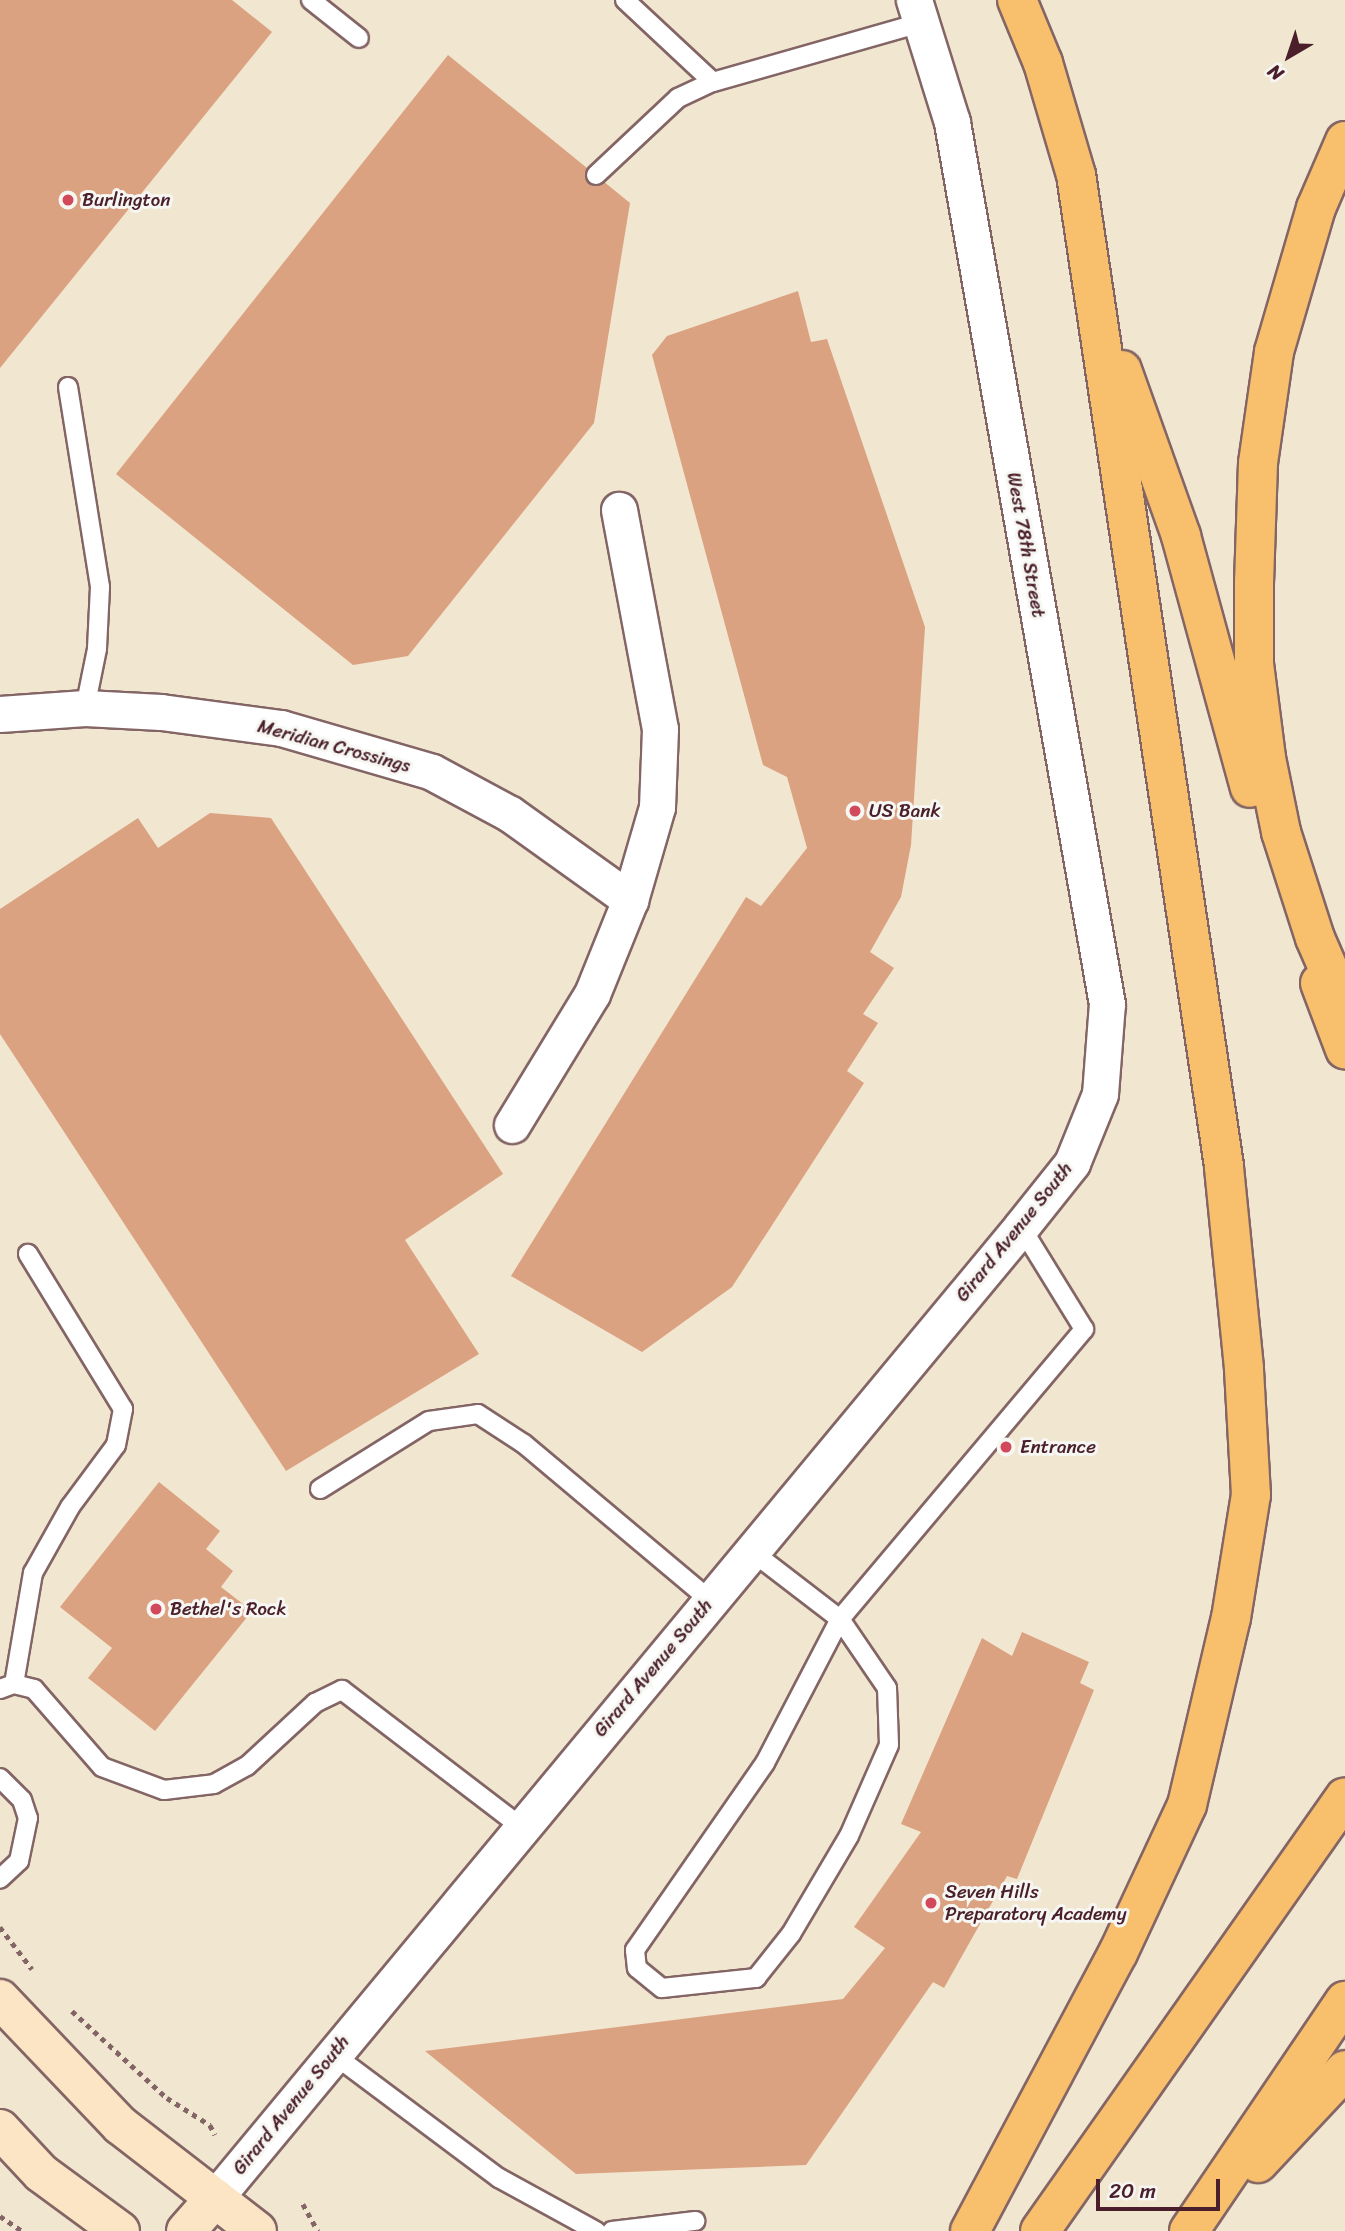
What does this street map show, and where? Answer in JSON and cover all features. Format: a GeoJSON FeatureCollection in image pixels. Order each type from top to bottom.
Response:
{"type":"FeatureCollection","features":[{"type":"Feature","properties":{"kind":"highway"},"geometry":{"type":"LineString","coordinates":[[970,2231],[1118,1953],[1187,1805],[1231,1618],[1251,1495],[1244,1368],[1224,1166],[1076,175],[1043,62],[1017,0]]}},
{"type":"Feature","properties":{"kind":"highway"},"geometry":{"type":"LineString","coordinates":[[1345,141],[1316,208],[1271,365],[1258,463],[1254,582],[1254,664],[1266,758],[1281,832],[1315,938],[1345,1007]]}},
{"type":"Feature","properties":{"kind":"highway"},"geometry":{"type":"LineString","coordinates":[[1092,286],[1181,536],[1262,834],[1345,1049]]}},
{"type":"Feature","properties":{"kind":"highway"},"geometry":{"type":"LineString","coordinates":[[1040,2231],[1345,1797]]}},
{"type":"Feature","properties":{"kind":"highway"},"geometry":{"type":"LineString","coordinates":[[1192,2231],[1345,2001]]}},
{"type":"Feature","properties":{"kind":"highway"},"geometry":{"type":"LineString","coordinates":[[1192,2231],[1345,2070]]}},
{"type":"Feature","properties":{"kind":"street","name":"West 78th Street"},"geometry":{"type":"LineString","coordinates":[[918,11],[952,122],[1107,1004],[1100,1094]]}},
{"type":"Feature","properties":{"kind":"street"},"geometry":{"type":"LineString","coordinates":[[512,1125],[592,994],[630,900],[657,807],[660,729],[620,510]]}},
{"type":"Feature","properties":{"kind":"street","name":"Meridian Crossings"},"geometry":{"type":"LineString","coordinates":[[0,713],[85,708],[161,712],[281,728],[432,772],[510,814],[630,900]]}},
{"type":"Feature","properties":{"kind":"street","name":"Girard Avenue South"},"geometry":{"type":"LineString","coordinates":[[186,2231],[1021,1227],[1072,1163],[1100,1094]]}},
{"type":"Feature","properties":{"kind":"street"},"geometry":{"type":"LineString","coordinates":[[0,1998],[120,2124],[257,2231]]}},
{"type":"Feature","properties":{"kind":"street"},"geometry":{"type":"LineString","coordinates":[[0,2130],[41,2173],[120,2231]]}},
{"type":"Feature","properties":{"kind":"lane"},"geometry":{"type":"LineString","coordinates":[[311,0],[359,38]]}},
{"type":"Feature","properties":{"kind":"lane"},"geometry":{"type":"LineString","coordinates":[[625,0],[713,82]]}},
{"type":"Feature","properties":{"kind":"lane"},"geometry":{"type":"LineString","coordinates":[[596,175],[678,98],[713,82],[918,11]]}},
{"type":"Feature","properties":{"kind":"lane"},"geometry":{"type":"LineString","coordinates":[[68,387],[100,587],[97,649],[85,708]]}},
{"type":"Feature","properties":{"kind":"lane"},"geometry":{"type":"LineString","coordinates":[[750,1550],[840,1619],[887,1688],[888,1745],[849,1836],[791,1934],[756,1978],[662,1988],[649,1982],[637,1969],[635,1950],[765,1763],[840,1619],[1084,1329],[1021,1227]]}},
{"type":"Feature","properties":{"kind":"lane"},"geometry":{"type":"LineString","coordinates":[[29,1254],[123,1409],[117,1445],[70,1507],[33,1573],[7,1686],[34,1689],[102,1768],[164,1790],[214,1784],[247,1766],[315,1703],[342,1689],[521,1827]]}},
{"type":"Feature","properties":{"kind":"lane"},"geometry":{"type":"LineString","coordinates":[[320,1489],[429,1421],[478,1414],[524,1444],[710,1600]]}},
{"type":"Feature","properties":{"kind":"lane"},"geometry":{"type":"LineString","coordinates":[[0,1778],[22,1800],[28,1818],[19,1861],[0,1879]]}},
{"type":"Feature","properties":{"kind":"lane"},"geometry":{"type":"LineString","coordinates":[[333,2054],[499,2178],[596,2231]]}},
{"type":"Feature","properties":{"kind":"lane"},"geometry":{"type":"LineString","coordinates":[[612,2231],[695,2221]]}},
{"type":"Feature","properties":{"kind":"path"},"geometry":{"type":"LineString","coordinates":[[0,1927],[35,1975]]}},
{"type":"Feature","properties":{"kind":"path"},"geometry":{"type":"LineString","coordinates":[[64,2003],[167,2098],[210,2125],[215,2135]]}},
{"type":"Feature","properties":{"kind":"path"},"geometry":{"type":"LineString","coordinates":[[303,2204],[318,2231]]}},
{"type":"Feature","properties":{"kind":"path"},"geometry":{"type":"LineString","coordinates":[[0,2216],[22,2231]]}},
{"type":"Feature","properties":{"kind":"building","name":"Burlington"},"geometry":{"type":"Polygon","coordinates":[[[0,0],[232,0],[272,32],[0,368],[0,0]]]}},
{"type":"Feature","properties":{"kind":"building"},"geometry":{"type":"Polygon","coordinates":[[[448,55],[630,203],[594,423],[408,656],[353,665],[116,474],[448,55]]]}},
{"type":"Feature","properties":{"kind":"building","name":"US Bank"},"geometry":{"type":"Polygon","coordinates":[[[798,291],[811,342],[827,339],[925,627],[911,845],[901,897],[870,952],[894,968],[863,1014],[878,1023],[847,1071],[864,1083],[732,1287],[642,1352],[511,1276],[746,897],[761,906],[807,848],[787,777],[763,765],[652,355],[667,336],[798,291]]]}},
{"type":"Feature","properties":{"kind":"building"},"geometry":{"type":"Polygon","coordinates":[[[210,813],[271,818],[503,1174],[405,1240],[479,1354],[286,1471],[0,1034],[0,909],[138,818],[158,848],[210,813]]]}},
{"type":"Feature","properties":{"kind":"building","name":"Bethel's Rock"},"geometry":{"type":"Polygon","coordinates":[[[159,1482],[220,1531],[206,1549],[233,1571],[221,1587],[252,1611],[155,1731],[88,1678],[112,1648],[60,1607],[159,1482]]]}},
{"type":"Feature","properties":{"kind":"building","name":"Seven Hills Preparatory Academy"},"geometry":{"type":"Polygon","coordinates":[[[1022,1632],[1089,1662],[1080,1683],[1094,1690],[1017,1879],[1007,1876],[944,1988],[933,1982],[806,2165],[576,2174],[425,2051],[843,1999],[885,1948],[854,1927],[921,1832],[901,1824],[982,1638],[1012,1656],[1022,1632]]]}},
{"type":"Feature","properties":{"kind":"place","name":"Burlington"},"geometry":{"type":"Point","coordinates":[68,200]}},
{"type":"Feature","properties":{"kind":"place","name":"US Bank"},"geometry":{"type":"Point","coordinates":[855,811]}},
{"type":"Feature","properties":{"kind":"place","name":"Entrance"},"geometry":{"type":"Point","coordinates":[1006,1447]}},
{"type":"Feature","properties":{"kind":"place","name":"Bethel's Rock"},"geometry":{"type":"Point","coordinates":[156,1609]}},
{"type":"Feature","properties":{"kind":"place","name":"Seven Hills Preparatory Academy"},"geometry":{"type":"Point","coordinates":[931,1903]}}]}
